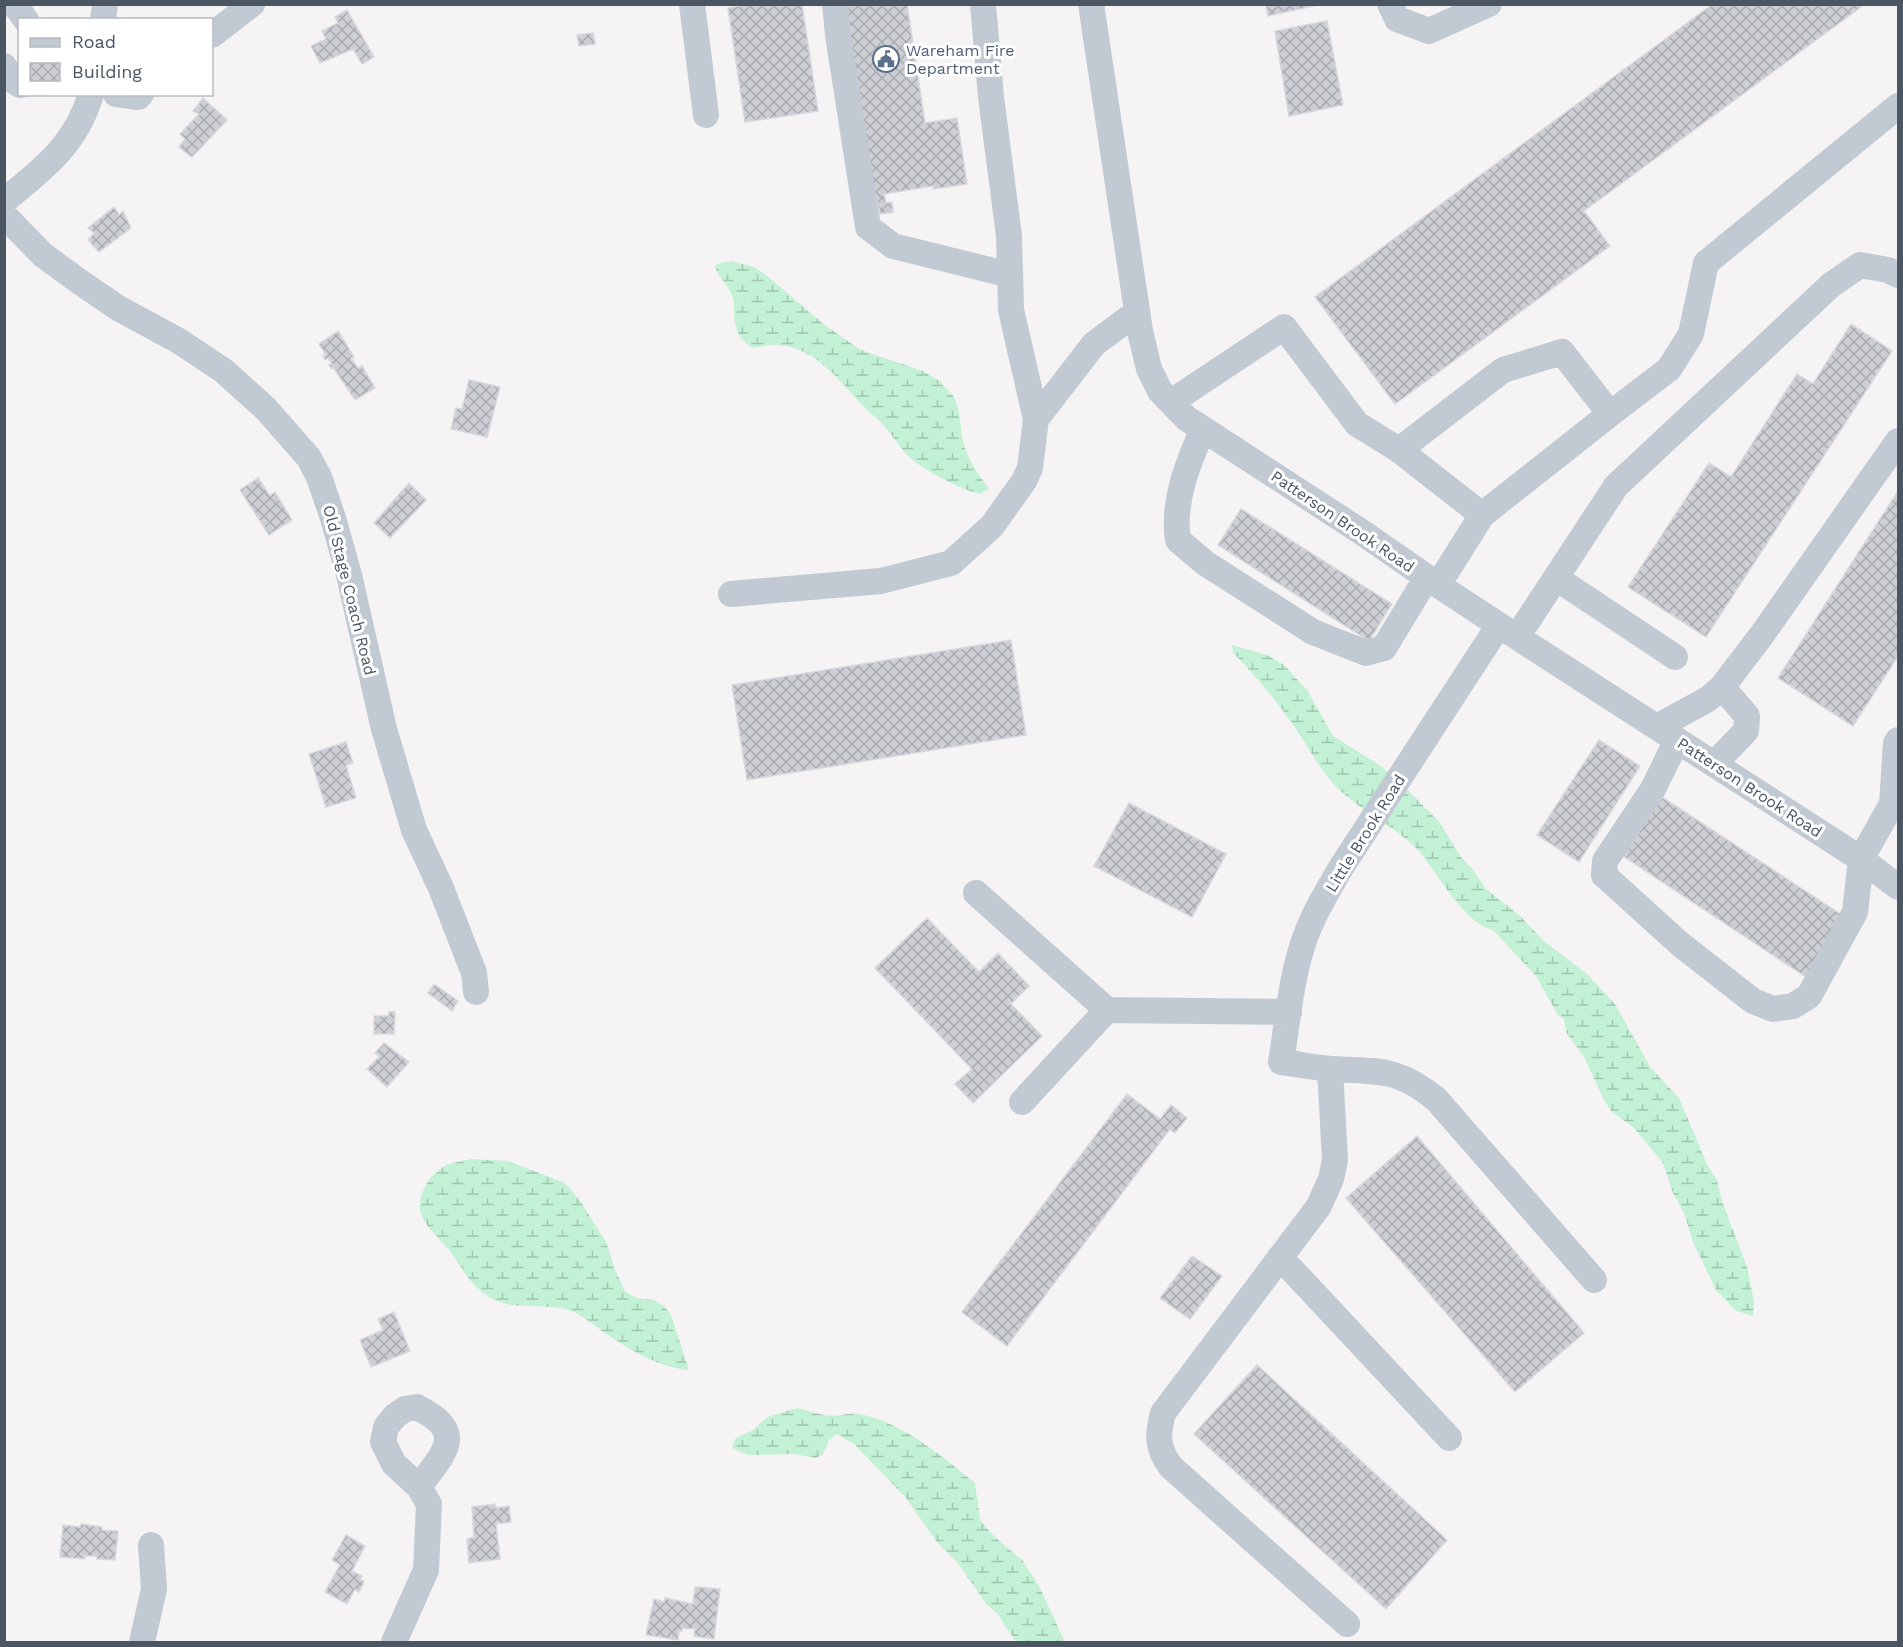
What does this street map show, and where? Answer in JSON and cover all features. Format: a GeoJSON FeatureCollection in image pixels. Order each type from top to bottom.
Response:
{"type":"FeatureCollection","features":[{"type":"Feature","properties":{"kind":"street"},"geometry":{"type":"LineString","coordinates":[[14,4],[24,18]]}},
{"type":"Feature","properties":{"kind":"street"},"geometry":{"type":"LineString","coordinates":[[213,34],[252,4]]}},
{"type":"Feature","properties":{"kind":"street"},"geometry":{"type":"LineString","coordinates":[[692,4],[706,115]]}},
{"type":"Feature","properties":{"kind":"street"},"geometry":{"type":"LineString","coordinates":[[835,4],[868,227],[893,246],[1010,275]]}},
{"type":"Feature","properties":{"kind":"street"},"geometry":{"type":"LineString","coordinates":[[731,594],[881,581],[951,563],[992,526],[1024,481],[1030,468],[1036,419],[1011,310],[1009,236],[983,4]]}},
{"type":"Feature","properties":{"kind":"street","name":"Patterson Brook Road"},"geometry":{"type":"LineString","coordinates":[[1091,4],[1137,312],[1149,369],[1160,392],[1186,418],[1508,631],[1861,859],[1899,887]]}},
{"type":"Feature","properties":{"kind":"street"},"geometry":{"type":"LineString","coordinates":[[1390,4],[1397,19],[1429,30],[1489,4]]}},
{"type":"Feature","properties":{"kind":"street"},"geometry":{"type":"LineString","coordinates":[[4,66],[12,80],[18,84]]}},
{"type":"Feature","properties":{"kind":"street"},"geometry":{"type":"LineString","coordinates":[[4,201],[48,165],[68,143],[79,127],[90,96]]}},
{"type":"Feature","properties":{"kind":"street"},"geometry":{"type":"LineString","coordinates":[[1203,429],[1185,472],[1175,526],[1178,540],[1205,563],[1313,632],[1366,653],[1384,648],[1482,514],[1669,369],[1691,334],[1706,264],[1899,106]]}},
{"type":"Feature","properties":{"kind":"street","name":"Old Stage Coach Road"},"geometry":{"type":"LineString","coordinates":[[4,215],[43,255],[80,282],[118,308],[179,340],[224,371],[266,409],[309,458],[319,477],[333,518],[349,575],[384,729],[414,830],[441,888],[474,973],[476,992]]}},
{"type":"Feature","properties":{"kind":"street","name":"Little Brook Road"},"geometry":{"type":"LineString","coordinates":[[1330,1069],[1281,1062],[1297,965],[1306,935],[1342,866],[1508,631],[1556,578],[1616,486],[1831,285],[1860,266],[1888,270],[1899,275]]}},
{"type":"Feature","properties":{"kind":"street"},"geometry":{"type":"LineString","coordinates":[[1036,419],[1094,344],[1137,312]]}},
{"type":"Feature","properties":{"kind":"street"},"geometry":{"type":"LineString","coordinates":[[1171,402],[1284,327],[1357,424],[1399,450],[1482,514]]}},
{"type":"Feature","properties":{"kind":"street"},"geometry":{"type":"LineString","coordinates":[[1399,450],[1503,370],[1562,352],[1610,414]]}},
{"type":"Feature","properties":{"kind":"street"},"geometry":{"type":"LineString","coordinates":[[1899,441],[1761,636],[1722,687],[1667,734],[1653,789],[1605,861],[1604,875],[1680,944],[1753,1001],[1773,1009],[1793,1006],[1809,996],[1855,912],[1861,859],[1895,801],[1896,743],[1899,740]]}},
{"type":"Feature","properties":{"kind":"street"},"geometry":{"type":"LineString","coordinates":[[1556,578],[1675,657]]}},
{"type":"Feature","properties":{"kind":"street"},"geometry":{"type":"LineString","coordinates":[[1714,764],[1746,731],[1747,716],[1722,687]]}},
{"type":"Feature","properties":{"kind":"street"},"geometry":{"type":"LineString","coordinates":[[976,893],[1107,1010],[1289,1012]]}},
{"type":"Feature","properties":{"kind":"street"},"geometry":{"type":"LineString","coordinates":[[1022,1101],[1107,1010]]}},
{"type":"Feature","properties":{"kind":"street"},"geometry":{"type":"LineString","coordinates":[[1347,1624],[1171,1467],[1162,1454],[1158,1430],[1163,1413],[1318,1206],[1331,1179],[1335,1160],[1330,1069],[1383,1071],[1406,1078],[1421,1086],[1436,1099],[1594,1280]]}},
{"type":"Feature","properties":{"kind":"street"},"geometry":{"type":"LineString","coordinates":[[1280,1257],[1449,1438]]}},
{"type":"Feature","properties":{"kind":"street"},"geometry":{"type":"LineString","coordinates":[[394,1642],[426,1570],[429,1504],[418,1487]]}},
{"type":"Feature","properties":{"kind":"street"},"geometry":{"type":"LineString","coordinates":[[142,1642],[154,1589],[152,1545]]}},
{"type":"Feature","properties":{"kind":"green space"},"geometry":{"type":"Polygon","coordinates":[[[731,261],[754,267],[766,275],[826,326],[861,350],[923,371],[941,382],[955,399],[966,450],[972,464],[989,489],[980,494],[972,492],[922,467],[904,452],[882,423],[814,358],[789,346],[774,345],[753,348],[748,344],[740,336],[736,326],[733,297],[715,267],[717,264],[731,261]]]}},
{"type":"Feature","properties":{"kind":"green space"},"geometry":{"type":"Polygon","coordinates":[[[1232,645],[1267,655],[1284,665],[1307,690],[1333,736],[1381,766],[1409,791],[1440,823],[1461,857],[1485,888],[1518,914],[1545,942],[1586,973],[1615,1004],[1650,1067],[1679,1098],[1707,1164],[1717,1181],[1722,1201],[1747,1267],[1754,1301],[1753,1316],[1736,1311],[1716,1290],[1693,1242],[1685,1215],[1673,1193],[1663,1163],[1634,1128],[1611,1111],[1584,1057],[1566,1032],[1564,1019],[1558,1015],[1536,976],[1493,930],[1482,925],[1461,907],[1416,848],[1336,787],[1276,702],[1233,653],[1232,645]]]}},
{"type":"Feature","properties":{"kind":"green space"},"geometry":{"type":"Polygon","coordinates":[[[471,1159],[508,1161],[565,1183],[581,1202],[606,1242],[625,1291],[636,1298],[654,1300],[665,1307],[671,1315],[689,1370],[665,1365],[643,1356],[576,1313],[554,1307],[508,1304],[488,1296],[475,1286],[450,1251],[427,1225],[420,1209],[422,1193],[436,1172],[449,1164],[471,1159]]]}},
{"type":"Feature","properties":{"kind":"green space"},"geometry":{"type":"Polygon","coordinates":[[[797,1408],[828,1416],[860,1414],[876,1418],[921,1442],[975,1483],[980,1520],[995,1537],[1023,1561],[1040,1588],[1065,1642],[1016,1642],[997,1613],[987,1605],[957,1562],[937,1542],[906,1498],[854,1444],[837,1434],[829,1440],[823,1454],[816,1458],[794,1454],[748,1455],[732,1448],[735,1439],[753,1430],[767,1417],[797,1408]]]}},
{"type":"Feature","properties":{"kind":"building"},"geometry":{"type":"Polygon","coordinates":[[[750,4],[802,4],[818,111],[745,122],[728,8],[750,4]]]}},
{"type":"Feature","properties":{"kind":"building"},"geometry":{"type":"Polygon","coordinates":[[[844,4],[907,4],[925,123],[957,118],[967,184],[933,189],[933,186],[884,194],[886,203],[892,202],[893,212],[880,214],[876,195],[873,196],[844,4]]]}},
{"type":"Feature","properties":{"kind":"building"},"geometry":{"type":"Polygon","coordinates":[[[1268,4],[1322,4],[1268,16],[1266,5],[1268,4]]]}},
{"type":"Feature","properties":{"kind":"building"},"geometry":{"type":"Polygon","coordinates":[[[1713,4],[1865,4],[1584,211],[1610,246],[1395,404],[1315,297],[1713,4]]]}},
{"type":"Feature","properties":{"kind":"building"},"geometry":{"type":"Polygon","coordinates":[[[347,10],[374,57],[362,64],[353,49],[320,63],[311,46],[326,39],[322,31],[338,23],[335,17],[347,10]]]}},
{"type":"Feature","properties":{"kind":"building"},"geometry":{"type":"Polygon","coordinates":[[[1327,21],[1343,105],[1289,116],[1275,31],[1327,21]]]}},
{"type":"Feature","properties":{"kind":"building"},"geometry":{"type":"Polygon","coordinates":[[[593,33],[595,44],[579,46],[577,35],[593,33]]]}},
{"type":"Feature","properties":{"kind":"building"},"geometry":{"type":"Polygon","coordinates":[[[203,98],[227,120],[192,157],[179,147],[185,139],[180,134],[199,114],[193,111],[203,98]]]}},
{"type":"Feature","properties":{"kind":"building"},"geometry":{"type":"Polygon","coordinates":[[[114,207],[119,215],[123,211],[131,228],[99,252],[88,240],[94,233],[88,228],[114,207]]]}},
{"type":"Feature","properties":{"kind":"building"},"geometry":{"type":"Polygon","coordinates":[[[1851,324],[1892,351],[1706,637],[1628,587],[1709,463],[1731,477],[1797,374],[1813,384],[1851,324]]]}},
{"type":"Feature","properties":{"kind":"building"},"geometry":{"type":"Polygon","coordinates":[[[338,331],[354,357],[351,358],[358,368],[362,366],[375,388],[355,400],[333,367],[329,365],[332,364],[328,358],[325,360],[323,356],[326,355],[319,344],[338,331]]]}},
{"type":"Feature","properties":{"kind":"building"},"geometry":{"type":"Polygon","coordinates":[[[469,380],[500,387],[487,437],[451,429],[456,408],[462,409],[469,380]]]}},
{"type":"Feature","properties":{"kind":"building"},"geometry":{"type":"Polygon","coordinates":[[[258,478],[270,496],[275,492],[292,520],[269,535],[240,490],[258,478]]]}},
{"type":"Feature","properties":{"kind":"building"},"geometry":{"type":"Polygon","coordinates":[[[409,483],[426,500],[390,538],[374,523],[409,483]]]}},
{"type":"Feature","properties":{"kind":"building"},"geometry":{"type":"Polygon","coordinates":[[[1898,491],[1898,656],[1853,726],[1778,678],[1898,491]]]}},
{"type":"Feature","properties":{"kind":"building"},"geometry":{"type":"Polygon","coordinates":[[[1241,509],[1392,604],[1369,641],[1218,545],[1241,509]]]}},
{"type":"Feature","properties":{"kind":"building"},"geometry":{"type":"Polygon","coordinates":[[[1011,640],[1026,735],[747,780],[732,685],[1011,640]]]}},
{"type":"Feature","properties":{"kind":"building"},"geometry":{"type":"Polygon","coordinates":[[[1599,740],[1640,766],[1579,862],[1537,835],[1599,740]]]}},
{"type":"Feature","properties":{"kind":"building"},"geometry":{"type":"Polygon","coordinates":[[[346,742],[353,763],[346,765],[356,798],[326,807],[309,754],[346,742]]]}},
{"type":"Feature","properties":{"kind":"building"},"geometry":{"type":"Polygon","coordinates":[[[1662,797],[1845,917],[1806,977],[1623,856],[1662,797]]]}},
{"type":"Feature","properties":{"kind":"building"},"geometry":{"type":"Polygon","coordinates":[[[1129,803],[1226,854],[1192,917],[1094,866],[1129,803]]]}},
{"type":"Feature","properties":{"kind":"building"},"geometry":{"type":"Polygon","coordinates":[[[927,918],[979,972],[998,953],[1029,986],[1011,1004],[1042,1036],[973,1103],[955,1084],[972,1069],[875,968],[927,918]]]}},
{"type":"Feature","properties":{"kind":"building"},"geometry":{"type":"Polygon","coordinates":[[[434,984],[458,1001],[452,1011],[428,993],[434,984]]]}},
{"type":"Feature","properties":{"kind":"building"},"geometry":{"type":"Polygon","coordinates":[[[389,1012],[395,1012],[394,1034],[374,1034],[374,1016],[389,1016],[389,1012]]]}},
{"type":"Feature","properties":{"kind":"building"},"geometry":{"type":"Polygon","coordinates":[[[384,1043],[409,1062],[387,1087],[367,1069],[380,1056],[375,1053],[384,1043]]]}},
{"type":"Feature","properties":{"kind":"building"},"geometry":{"type":"Polygon","coordinates":[[[1127,1094],[1160,1119],[1171,1105],[1187,1118],[1175,1133],[1170,1129],[1007,1346],[962,1312],[1127,1094]]]}},
{"type":"Feature","properties":{"kind":"building"},"geometry":{"type":"Polygon","coordinates":[[[1417,1136],[1584,1333],[1515,1392],[1346,1198],[1417,1136]]]}},
{"type":"Feature","properties":{"kind":"building"},"geometry":{"type":"Polygon","coordinates":[[[1192,1256],[1222,1276],[1190,1319],[1160,1298],[1192,1256]]]}},
{"type":"Feature","properties":{"kind":"building"},"geometry":{"type":"Polygon","coordinates":[[[394,1312],[410,1351],[371,1367],[360,1340],[383,1330],[378,1319],[394,1312]]]}},
{"type":"Feature","properties":{"kind":"building"},"geometry":{"type":"Polygon","coordinates":[[[1257,1365],[1447,1540],[1386,1609],[1194,1434],[1257,1365]]]}},
{"type":"Feature","properties":{"kind":"building"},"geometry":{"type":"Polygon","coordinates":[[[495,1504],[496,1508],[509,1506],[511,1522],[496,1524],[500,1559],[469,1563],[467,1539],[474,1537],[472,1507],[495,1504]]]}},
{"type":"Feature","properties":{"kind":"building"},"geometry":{"type":"Polygon","coordinates":[[[81,1524],[102,1527],[102,1530],[118,1531],[115,1560],[97,1559],[97,1556],[85,1556],[85,1559],[60,1557],[63,1525],[80,1527],[81,1524]]]}},
{"type":"Feature","properties":{"kind":"building"},"geometry":{"type":"Polygon","coordinates":[[[346,1535],[365,1546],[352,1571],[362,1576],[360,1579],[364,1582],[359,1592],[355,1589],[347,1604],[325,1592],[340,1565],[332,1560],[346,1535]]]}},
{"type":"Feature","properties":{"kind":"building"},"geometry":{"type":"Polygon","coordinates":[[[695,1587],[720,1589],[714,1639],[694,1636],[695,1629],[682,1628],[682,1631],[679,1631],[678,1640],[646,1635],[654,1599],[664,1602],[665,1598],[693,1604],[695,1587]]]}},
{"type":"Feature","properties":{"kind":"place","name":"Wareham Fire Department"},"geometry":{"type":"Point","coordinates":[886,59]}}]}
